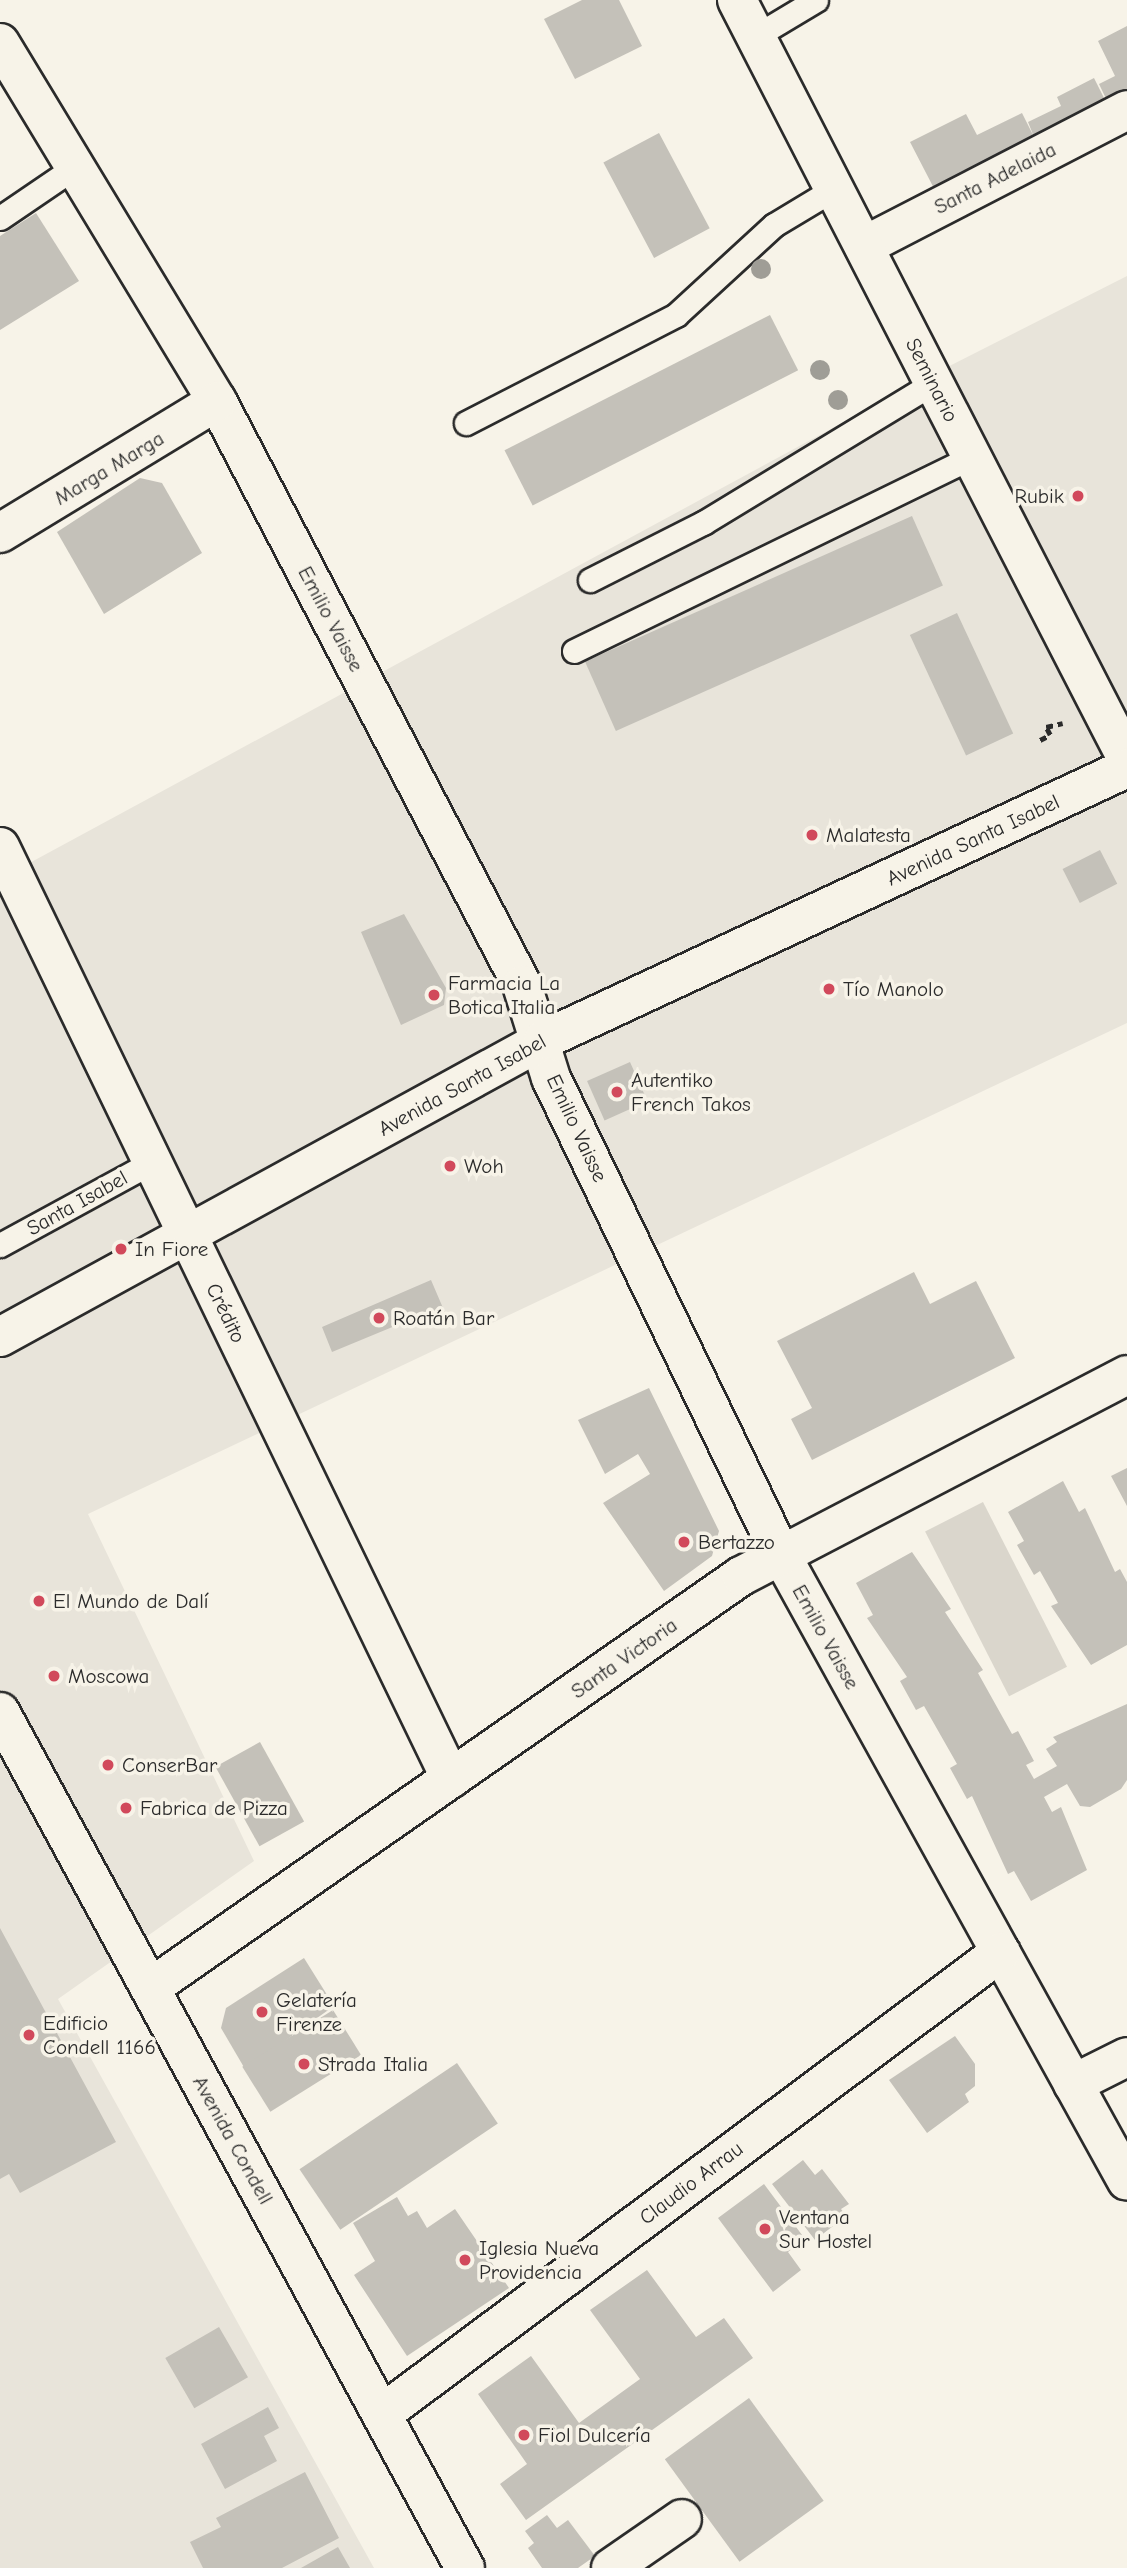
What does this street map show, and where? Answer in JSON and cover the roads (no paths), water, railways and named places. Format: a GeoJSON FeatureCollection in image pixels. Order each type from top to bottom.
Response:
{"type":"FeatureCollection","features":[{"type":"Feature","properties":{"kind":"street","name":"Seminario"},"geometry":{"type":"LineString","coordinates":[[737,0],[1127,759]]}},
{"type":"Feature","properties":{"kind":"street","name":"Emilio Vaisse"},"geometry":{"type":"LineString","coordinates":[[0,43],[217,401],[522,985],[542,1040],[551,1078],[780,1553],[1127,2182]]}},
{"type":"Feature","properties":{"kind":"street","name":"Santa Adelaida"},"geometry":{"type":"LineString","coordinates":[[863,246],[1127,110]]}},
{"type":"Feature","properties":{"kind":"street","name":"Marga Marga"},"geometry":{"type":"LineString","coordinates":[[0,533],[217,401]]}},
{"type":"Feature","properties":{"kind":"street","name":"Avenida Santa Isabel"},"geometry":{"type":"LineString","coordinates":[[0,1337],[542,1040],[1127,768]]}},
{"type":"Feature","properties":{"kind":"street","name":"Crédito"},"geometry":{"type":"LineString","coordinates":[[0,847],[452,1779]]}},
{"type":"Feature","properties":{"kind":"street","name":"Santa Victoria"},"geometry":{"type":"LineString","coordinates":[[150,1988],[780,1553],[1127,1375]]}},
{"type":"Feature","properties":{"kind":"street","name":"Avenida Condell"},"geometry":{"type":"LineString","coordinates":[[2,1717],[465,2568]]}},
{"type":"Feature","properties":{"kind":"street","name":"Claudio Arrau"},"geometry":{"type":"LineString","coordinates":[[382,2414],[1001,1952]]}},
{"type":"Feature","properties":{"kind":"street"},"geometry":{"type":"LineString","coordinates":[[1073,2084],[1127,2057]]}},
{"type":"Feature","properties":{"kind":"street"},"geometry":{"type":"LineString","coordinates":[[611,2568],[682,2519]]}},
{"type":"Feature","properties":{"kind":"lane"},"geometry":{"type":"LineString","coordinates":[[756,36],[817,0]]}},
{"type":"Feature","properties":{"kind":"lane"},"geometry":{"type":"LineString","coordinates":[[0,218],[75,167]]}},
{"type":"Feature","properties":{"kind":"lane"},"geometry":{"type":"LineString","coordinates":[[466,423],[676,315],[774,225],[834,189]]}},
{"type":"Feature","properties":{"kind":"lane"},"geometry":{"type":"LineString","coordinates":[[590,580],[703,523],[933,383]]}},
{"type":"Feature","properties":{"kind":"lane"},"geometry":{"type":"LineString","coordinates":[[574,651],[972,457]]}},
{"type":"Feature","properties":{"kind":"lane","name":"Santa Isabel"},"geometry":{"type":"LineString","coordinates":[[0,1245],[154,1161]]}},
{"type":"Feature","properties":{"kind":"place","name":"Rubik"},"geometry":{"type":"Point","coordinates":[1078,496]}},
{"type":"Feature","properties":{"kind":"place","name":"Malatesta"},"geometry":{"type":"Point","coordinates":[812,835]}},
{"type":"Feature","properties":{"kind":"place","name":"Tío Manolo"},"geometry":{"type":"Point","coordinates":[829,989]}},
{"type":"Feature","properties":{"kind":"place","name":"Farmacia La Botica Italia"},"geometry":{"type":"Point","coordinates":[434,995]}},
{"type":"Feature","properties":{"kind":"place","name":"Autentiko French Takos"},"geometry":{"type":"Point","coordinates":[617,1092]}},
{"type":"Feature","properties":{"kind":"place","name":"Woh"},"geometry":{"type":"Point","coordinates":[450,1166]}},
{"type":"Feature","properties":{"kind":"place","name":"In Fiore"},"geometry":{"type":"Point","coordinates":[121,1249]}},
{"type":"Feature","properties":{"kind":"place","name":"Roatán Bar"},"geometry":{"type":"Point","coordinates":[379,1318]}},
{"type":"Feature","properties":{"kind":"place","name":"Bertazzo"},"geometry":{"type":"Point","coordinates":[684,1542]}},
{"type":"Feature","properties":{"kind":"place","name":"El Mundo de Dalí"},"geometry":{"type":"Point","coordinates":[39,1601]}},
{"type":"Feature","properties":{"kind":"place","name":"Moscowa"},"geometry":{"type":"Point","coordinates":[54,1676]}},
{"type":"Feature","properties":{"kind":"place","name":"ConserBar"},"geometry":{"type":"Point","coordinates":[108,1765]}},
{"type":"Feature","properties":{"kind":"place","name":"Fabrica de Pizza"},"geometry":{"type":"Point","coordinates":[126,1808]}},
{"type":"Feature","properties":{"kind":"place","name":"Gelatería Firenze"},"geometry":{"type":"Point","coordinates":[262,2012]}},
{"type":"Feature","properties":{"kind":"place","name":"Edificio Condell 1166"},"geometry":{"type":"Point","coordinates":[29,2035]}},
{"type":"Feature","properties":{"kind":"place","name":"Strada Italia"},"geometry":{"type":"Point","coordinates":[304,2064]}},
{"type":"Feature","properties":{"kind":"place","name":"Ventana Sur Hostel"},"geometry":{"type":"Point","coordinates":[765,2229]}},
{"type":"Feature","properties":{"kind":"place","name":"Iglesia Nueva Providencia"},"geometry":{"type":"Point","coordinates":[465,2260]}},
{"type":"Feature","properties":{"kind":"place","name":"Fiol Dulcería"},"geometry":{"type":"Point","coordinates":[524,2435]}}]}
